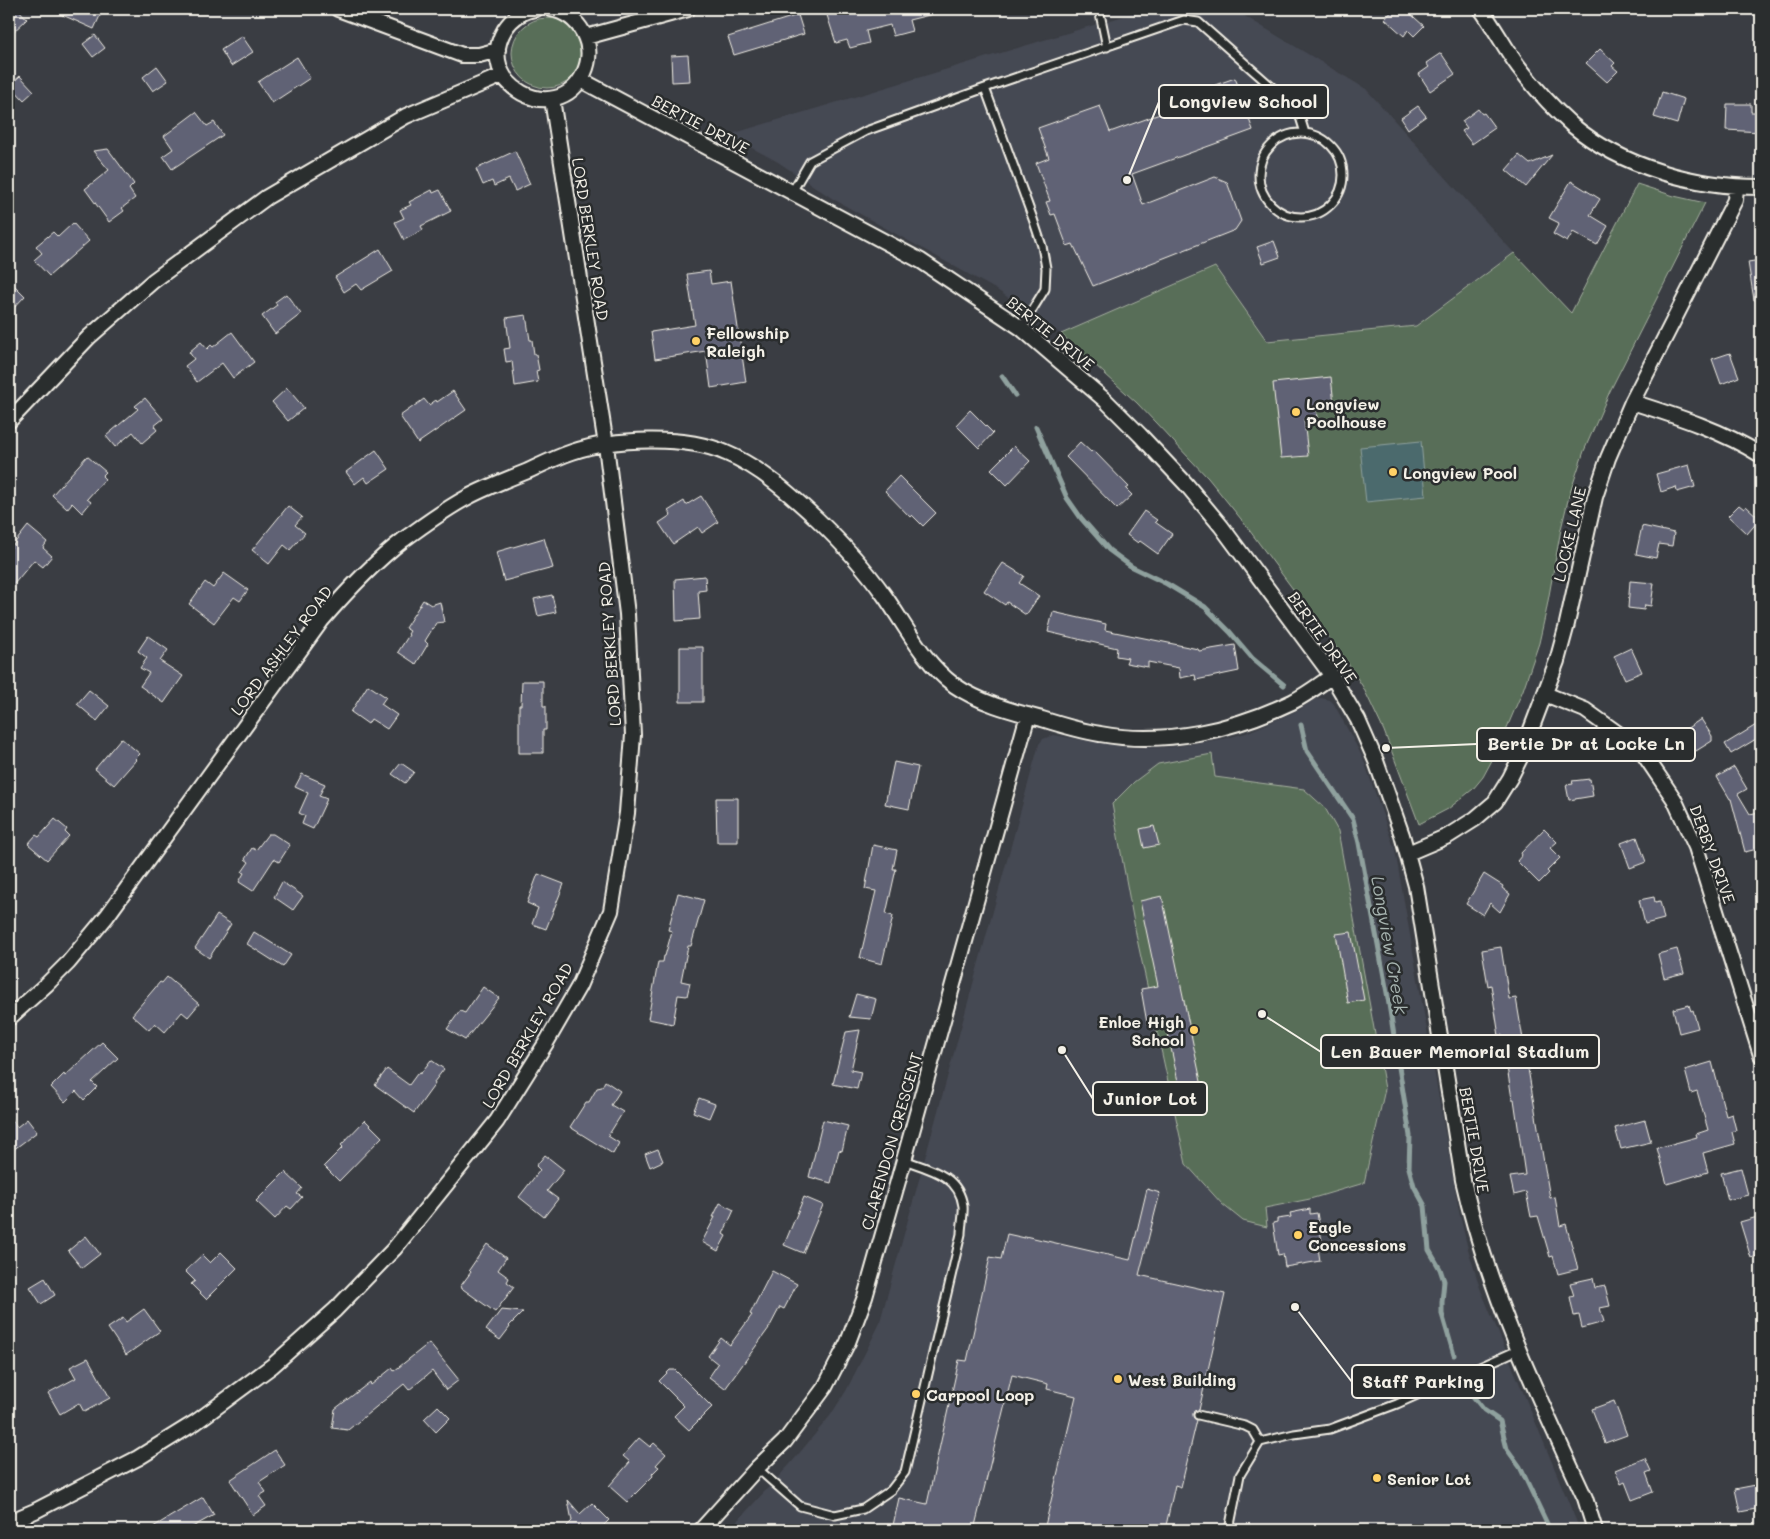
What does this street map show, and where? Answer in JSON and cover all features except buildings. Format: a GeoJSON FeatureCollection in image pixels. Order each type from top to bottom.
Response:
{"type":"FeatureCollection","features":[{"type":"Feature","properties":{"kind":"street"},"geometry":{"type":"LineString","coordinates":[[338,9],[462,55],[480,55],[498,50]]}},
{"type":"Feature","properties":{"kind":"street"},"geometry":{"type":"LineString","coordinates":[[536,9],[520,14],[509,24],[501,36],[498,50],[499,63],[503,75],[519,92],[529,97],[552,99],[563,95],[581,80],[587,66],[589,52],[586,37],[580,26],[571,17],[551,9]]}},
{"type":"Feature","properties":{"kind":"street"},"geometry":{"type":"LineString","coordinates":[[586,37],[688,9]]}},
{"type":"Feature","properties":{"kind":"street"},"geometry":{"type":"LineString","coordinates":[[1485,10],[1518,65],[1544,97],[1573,126],[1588,136],[1620,156],[1680,177],[1736,187],[1761,187]]}},
{"type":"Feature","properties":{"kind":"street"},"geometry":{"type":"LineString","coordinates":[[9,421],[89,337],[153,281],[267,197],[406,116],[503,75]]}},
{"type":"Feature","properties":{"kind":"street","name":"BERTIE DRIVE"},"geometry":{"type":"LineString","coordinates":[[581,80],[921,261],[1021,328],[1106,401],[1140,434],[1186,484],[1221,526],[1332,676],[1358,720],[1376,761],[1408,853],[1416,886],[1461,1170],[1469,1206],[1498,1301],[1585,1498],[1595,1530]]}},
{"type":"Feature","properties":{"kind":"street","name":"LORD BERKLEY ROAD"},"geometry":{"type":"LineString","coordinates":[[9,1522],[35,1511],[138,1458],[196,1422],[272,1366],[335,1310],[394,1249],[497,1121],[579,986],[611,911],[627,813],[633,735],[627,614],[606,445],[552,99]]}},
{"type":"Feature","properties":{"kind":"street","name":"LOCKE LANE"},"geometry":{"type":"LineString","coordinates":[[1408,853],[1448,836],[1475,819],[1495,802],[1510,778],[1557,661],[1595,496],[1608,458],[1632,402],[1735,200],[1736,187]]}},
{"type":"Feature","properties":{"kind":"street"},"geometry":{"type":"LineString","coordinates":[[1632,402],[1679,416],[1740,442],[1761,454]]}},
{"type":"Feature","properties":{"kind":"street","name":"LORD ASHLEY ROAD"},"geometry":{"type":"LineString","coordinates":[[9,1018],[47,984],[88,940],[156,850],[322,620],[344,595],[376,563],[402,541],[468,497],[573,452],[606,445],[644,441],[686,442],[724,452],[759,471],[816,518],[870,575],[935,669],[952,684],[969,695],[1028,715],[1102,735],[1138,738],[1188,735],[1241,723],[1264,714],[1294,700],[1332,676]]}},
{"type":"Feature","properties":{"kind":"street","name":"DERBY DRIVE"},"geometry":{"type":"LineString","coordinates":[[1545,694],[1586,710],[1641,750],[1674,799],[1696,847],[1761,1056]]}},
{"type":"Feature","properties":{"kind":"street","name":"CLARENDON CRESCENT"},"geometry":{"type":"LineString","coordinates":[[701,1530],[757,1468],[785,1441],[825,1387],[848,1342],[865,1297],[1028,715]]}},
{"type":"Feature","properties":{"kind":"lane"},"geometry":{"type":"LineString","coordinates":[[1099,9],[1107,47]]}},
{"type":"Feature","properties":{"kind":"lane"},"geometry":{"type":"LineString","coordinates":[[792,192],[810,162],[866,131],[1184,20],[1198,22],[1289,102],[1300,117],[1305,133]]}},
{"type":"Feature","properties":{"kind":"lane"},"geometry":{"type":"LineString","coordinates":[[985,88],[1033,219],[1042,246],[1046,268],[1045,289],[1021,328]]}},
{"type":"Feature","properties":{"kind":"lane"},"geometry":{"type":"LineString","coordinates":[[1305,133],[1319,136],[1330,144],[1338,155],[1343,168],[1342,182],[1338,195],[1330,206],[1318,214],[1305,217],[1291,216],[1278,210],[1268,201],[1261,189],[1259,175],[1261,161],[1268,148],[1278,139],[1291,134],[1305,133]]}},
{"type":"Feature","properties":{"kind":"lane"},"geometry":{"type":"LineString","coordinates":[[757,1468],[800,1506],[835,1515],[863,1509],[891,1490],[904,1472],[961,1234],[963,1206],[955,1186],[944,1175],[904,1160]]}},
{"type":"Feature","properties":{"kind":"lane"},"geometry":{"type":"LineString","coordinates":[[1229,1530],[1240,1475],[1260,1442],[1294,1434],[1330,1429],[1397,1404],[1518,1350]]}},
{"type":"Feature","properties":{"kind":"lane"},"geometry":{"type":"LineString","coordinates":[[1198,1416],[1245,1426],[1253,1430],[1260,1442]]}},
{"type":"Feature","properties":{"kind":"shaded area"},"geometry":{"type":"Polygon","coordinates":[[[1147,9],[1233,9],[1366,89],[1514,253],[1416,326],[1267,341],[1215,267],[1061,334],[997,290],[833,199],[778,162],[728,135],[1147,9]]]}},
{"type":"Feature","properties":{"kind":"shaded area"},"geometry":{"type":"Polygon","coordinates":[[[547,18],[560,21],[572,28],[579,40],[582,53],[579,66],[572,78],[560,85],[547,88],[534,85],[522,78],[515,66],[512,53],[515,40],[522,28],[534,21],[547,18]]]}},
{"type":"Feature","properties":{"kind":"shaded area"},"geometry":{"type":"Polygon","coordinates":[[[1637,184],[1674,196],[1705,203],[1610,391],[1584,451],[1569,496],[1561,529],[1539,643],[1523,690],[1497,751],[1483,777],[1473,789],[1448,809],[1419,824],[1384,731],[1363,687],[1347,662],[1241,519],[1208,478],[1137,403],[1061,334],[1215,267],[1267,341],[1416,326],[1514,253],[1571,313],[1637,184]]]}},
{"type":"Feature","properties":{"kind":"shaded area","name":"Longview Pool"},"geometry":{"type":"Polygon","coordinates":[[[1421,441],[1426,496],[1366,502],[1360,447],[1421,441]]]}},
{"type":"Feature","properties":{"kind":"shaded area","name":"Enloe High School"},"geometry":{"type":"Polygon","coordinates":[[[1315,699],[1330,700],[1334,704],[1363,758],[1395,850],[1459,1211],[1468,1249],[1480,1288],[1580,1530],[729,1530],[792,1462],[830,1416],[846,1391],[879,1325],[1039,744],[1043,739],[1053,735],[1132,748],[1173,747],[1246,733],[1299,710],[1315,699]]]}},
{"type":"Feature","properties":{"kind":"shaded area"},"geometry":{"type":"Polygon","coordinates":[[[1212,754],[1215,777],[1304,789],[1325,808],[1338,831],[1385,1089],[1364,1183],[1310,1199],[1265,1208],[1267,1227],[1243,1221],[1222,1204],[1186,1164],[1137,939],[1112,804],[1134,782],[1158,764],[1212,754]]]}},
{"type":"Feature","properties":{"kind":"waterway"},"geometry":{"type":"LineString","coordinates":[[1002,376],[1015,395]]}},
{"type":"Feature","properties":{"kind":"waterway"},"geometry":{"type":"LineString","coordinates":[[1036,427],[1067,498],[1081,518],[1109,550],[1132,567],[1167,584],[1205,607],[1253,659],[1284,685]]}},
{"type":"Feature","properties":{"kind":"waterway","name":"Longview Creek"},"geometry":{"type":"LineString","coordinates":[[1301,725],[1307,751],[1353,819],[1359,843],[1388,998],[1410,1136],[1409,1168],[1414,1186],[1425,1206],[1429,1250],[1440,1269],[1444,1281],[1442,1314],[1454,1355]]}},
{"type":"Feature","properties":{"kind":"waterway","name":"Longview Creek"},"geometry":{"type":"LineString","coordinates":[[1468,1390],[1484,1410],[1500,1421],[1507,1449],[1520,1467],[1550,1530]]}},
{"type":"Feature","properties":{"kind":"place","name":"Longview School"},"geometry":{"type":"Point","coordinates":[1127,180]}},
{"type":"Feature","properties":{"kind":"place","name":"Fellowship Raleigh"},"geometry":{"type":"Point","coordinates":[696,341]}},
{"type":"Feature","properties":{"kind":"place","name":"Longview Poolhouse"},"geometry":{"type":"Point","coordinates":[1296,412]}},
{"type":"Feature","properties":{"kind":"place","name":"Longview Pool"},"geometry":{"type":"Point","coordinates":[1393,472]}},
{"type":"Feature","properties":{"kind":"place","name":"Bertie Dr at Locke Ln"},"geometry":{"type":"Point","coordinates":[1386,748]}},
{"type":"Feature","properties":{"kind":"place","name":"Len Bauer Memorial Stadium"},"geometry":{"type":"Point","coordinates":[1262,1014]}},
{"type":"Feature","properties":{"kind":"place","name":"Enloe High School"},"geometry":{"type":"Point","coordinates":[1194,1030]}},
{"type":"Feature","properties":{"kind":"place","name":"Junior Lot"},"geometry":{"type":"Point","coordinates":[1062,1050]}},
{"type":"Feature","properties":{"kind":"place","name":"Eagle Concessions"},"geometry":{"type":"Point","coordinates":[1298,1235]}},
{"type":"Feature","properties":{"kind":"place","name":"Staff Parking"},"geometry":{"type":"Point","coordinates":[1295,1307]}},
{"type":"Feature","properties":{"kind":"place","name":"West Building"},"geometry":{"type":"Point","coordinates":[1118,1379]}},
{"type":"Feature","properties":{"kind":"place","name":"Carpool Loop"},"geometry":{"type":"Point","coordinates":[916,1394]}},
{"type":"Feature","properties":{"kind":"place","name":"Senior Lot"},"geometry":{"type":"Point","coordinates":[1377,1478]}}]}
